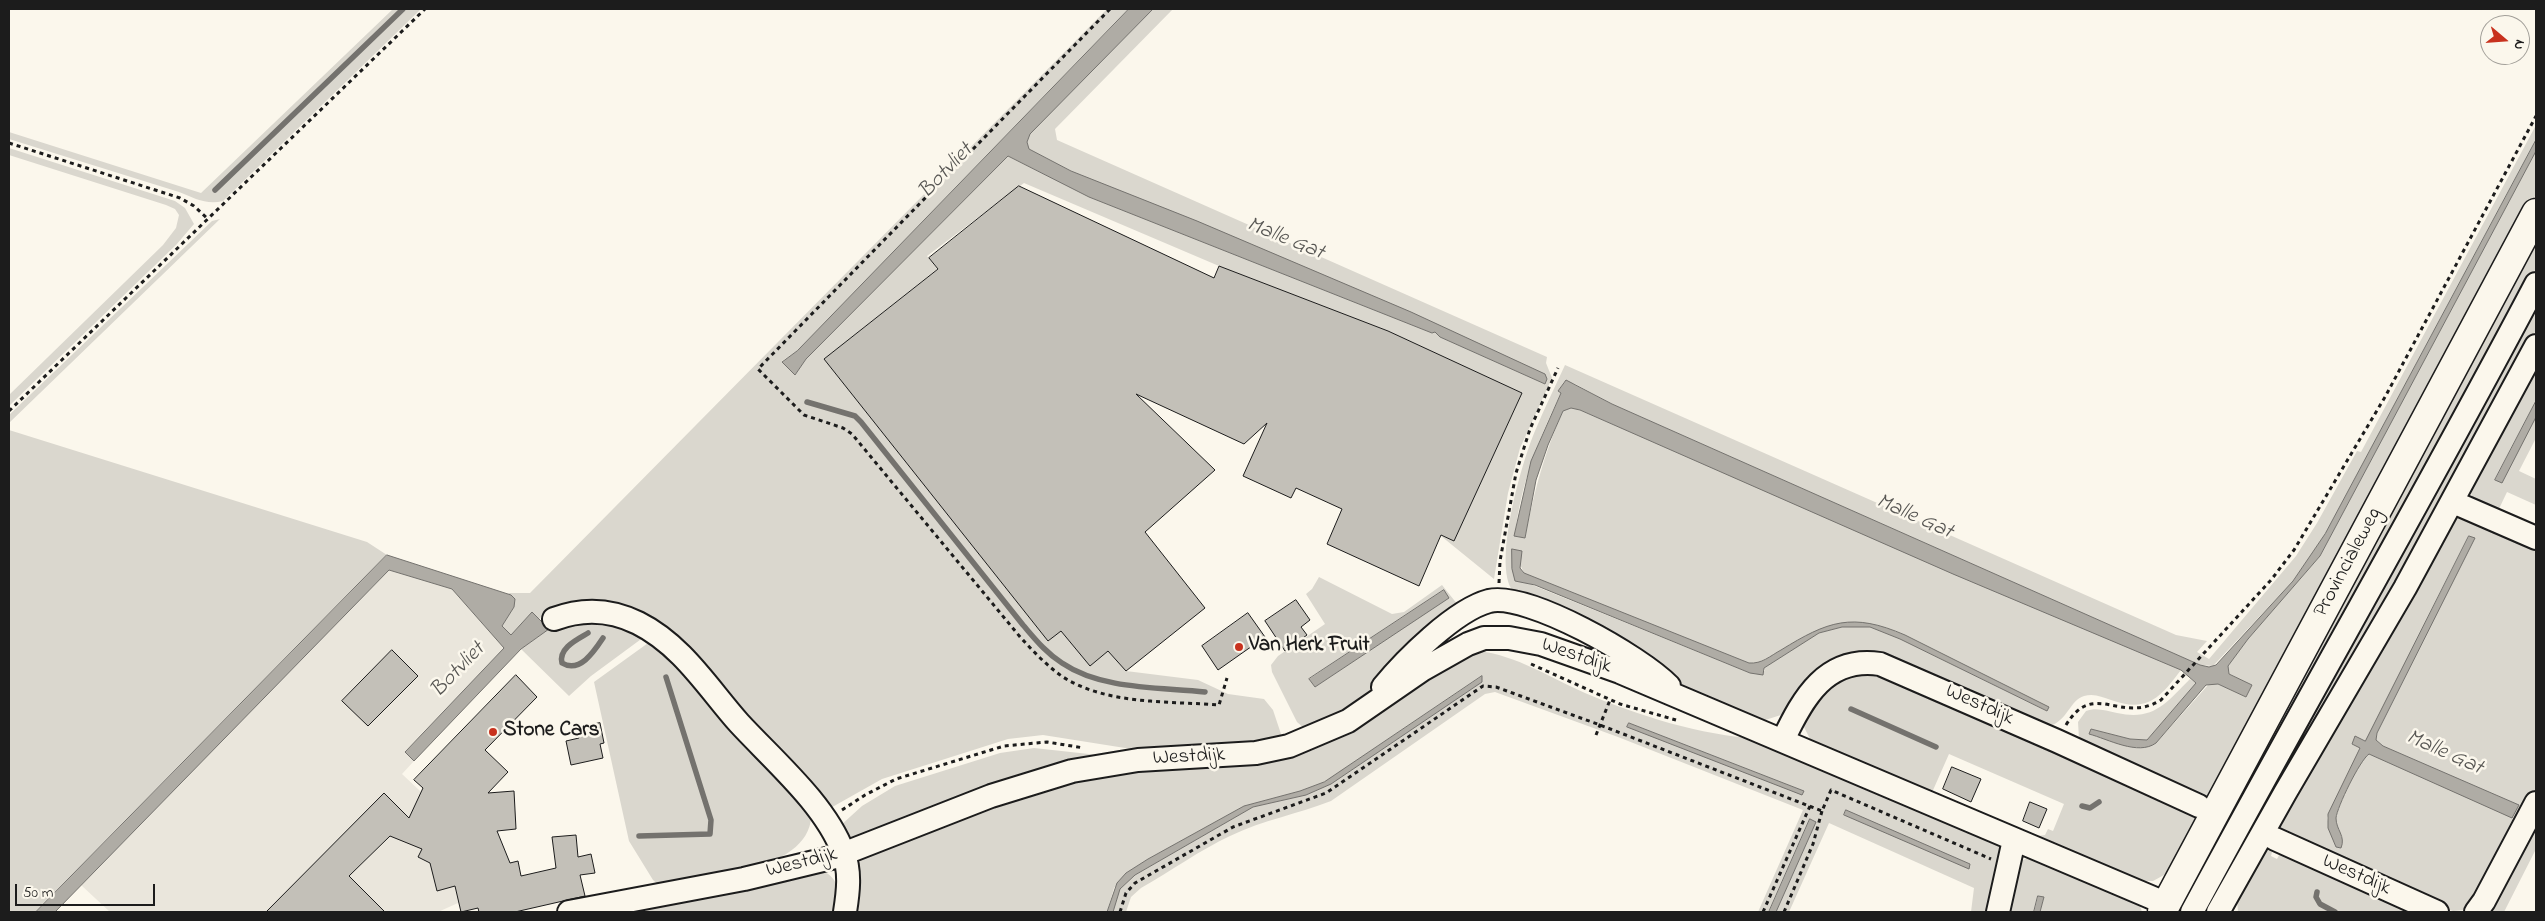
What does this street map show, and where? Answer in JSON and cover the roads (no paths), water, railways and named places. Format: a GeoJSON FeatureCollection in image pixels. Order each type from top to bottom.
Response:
{"type":"FeatureCollection","features":[{"type":"Feature","properties":{"kind":"main road","name":"Provincialeweg"},"geometry":{"type":"LineString","coordinates":[[2164,908],[2536,213]]}},
{"type":"Feature","properties":{"kind":"street","name":"Provincialeweg"},"geometry":{"type":"LineString","coordinates":[[2192,912],[2304,704],[2407,524],[2536,284]]}},
{"type":"Feature","properties":{"kind":"street"},"geometry":{"type":"LineString","coordinates":[[2218,912],[2453,502],[2536,346]]}},
{"type":"Feature","properties":{"kind":"street"},"geometry":{"type":"LineString","coordinates":[[2453,502],[2536,538]]}},
{"type":"Feature","properties":{"kind":"street"},"geometry":{"type":"LineString","coordinates":[[1368,708],[1405,662],[1462,615],[1481,604],[1490,601],[1506,600],[1552,616],[1604,639],[1650,669],[1681,698]]}},
{"type":"Feature","properties":{"kind":"street"},"geometry":{"type":"LineString","coordinates":[[554,619],[580,611],[596,611],[632,620],[663,638],[691,666],[732,716],[810,800],[826,821],[844,854],[848,884],[845,912]]}},
{"type":"Feature","properties":{"kind":"street","name":"Westdijk"},"geometry":{"type":"LineString","coordinates":[[569,912],[744,879],[844,854],[974,802],[1042,779],[1119,762],[1234,756],[1273,750],[1316,736],[1368,708],[1446,656],[1492,636],[1519,640],[1572,654],[1681,698],[2014,840],[2164,908]]}},
{"type":"Feature","properties":{"kind":"street","name":"Westdijk"},"geometry":{"type":"LineString","coordinates":[[1783,740],[1803,701],[1822,679],[1845,666],[1867,662],[1891,668],[2199,806]]}},
{"type":"Feature","properties":{"kind":"street"},"geometry":{"type":"LineString","coordinates":[[2476,912],[2484,901],[2536,803]]}},
{"type":"Feature","properties":{"kind":"street","name":"Westdijk"},"geometry":{"type":"LineString","coordinates":[[2275,839],[2437,912]]}},
{"type":"Feature","properties":{"kind":"street"},"geometry":{"type":"LineString","coordinates":[[1998,912],[2014,840]]}},
{"type":"Feature","properties":{"kind":"waterway"},"geometry":{"type":"LineString","coordinates":[[215,190],[403,9]]}},
{"type":"Feature","properties":{"kind":"waterway"},"geometry":{"type":"LineString","coordinates":[[807,402],[855,416],[861,422],[1023,625],[1041,646],[1056,659],[1078,672],[1113,683],[1205,692]]}},
{"type":"Feature","properties":{"kind":"waterway"},"geometry":{"type":"LineString","coordinates":[[588,633],[566,648],[563,653],[562,663],[569,666],[581,663],[591,654],[603,638]]}},
{"type":"Feature","properties":{"kind":"waterway"},"geometry":{"type":"LineString","coordinates":[[639,836],[710,834],[711,820],[666,677]]}},
{"type":"Feature","properties":{"kind":"waterway"},"geometry":{"type":"LineString","coordinates":[[1851,709],[1936,747]]}},
{"type":"Feature","properties":{"kind":"waterway"},"geometry":{"type":"LineString","coordinates":[[2082,806],[2090,808],[2099,802]]}},
{"type":"Feature","properties":{"kind":"waterway"},"geometry":{"type":"LineString","coordinates":[[2317,892],[2316,897],[2320,904],[2335,912]]}},
{"type":"Feature","properties":{"kind":"place","name":"Van Herk Fruit"},"geometry":{"type":"Point","coordinates":[1239,647]}},
{"type":"Feature","properties":{"kind":"place","name":"Stone Cars"},"geometry":{"type":"Point","coordinates":[493,732]}},
{"type":"Feature","properties":{"kind":"water label","name":"Botvliet"},"geometry":{"type":"Point","coordinates":[947,172]}},
{"type":"Feature","properties":{"kind":"water label","name":"Malle Gat"},"geometry":{"type":"Point","coordinates":[1285,240]}},
{"type":"Feature","properties":{"kind":"water label","name":"Malle Gat"},"geometry":{"type":"Point","coordinates":[1914,518]}},
{"type":"Feature","properties":{"kind":"water label","name":"Botvliet"},"geometry":{"type":"Point","coordinates":[459,671]}},
{"type":"Feature","properties":{"kind":"water label","name":"Malle Gat"},"geometry":{"type":"Point","coordinates":[2444,754]}}]}
